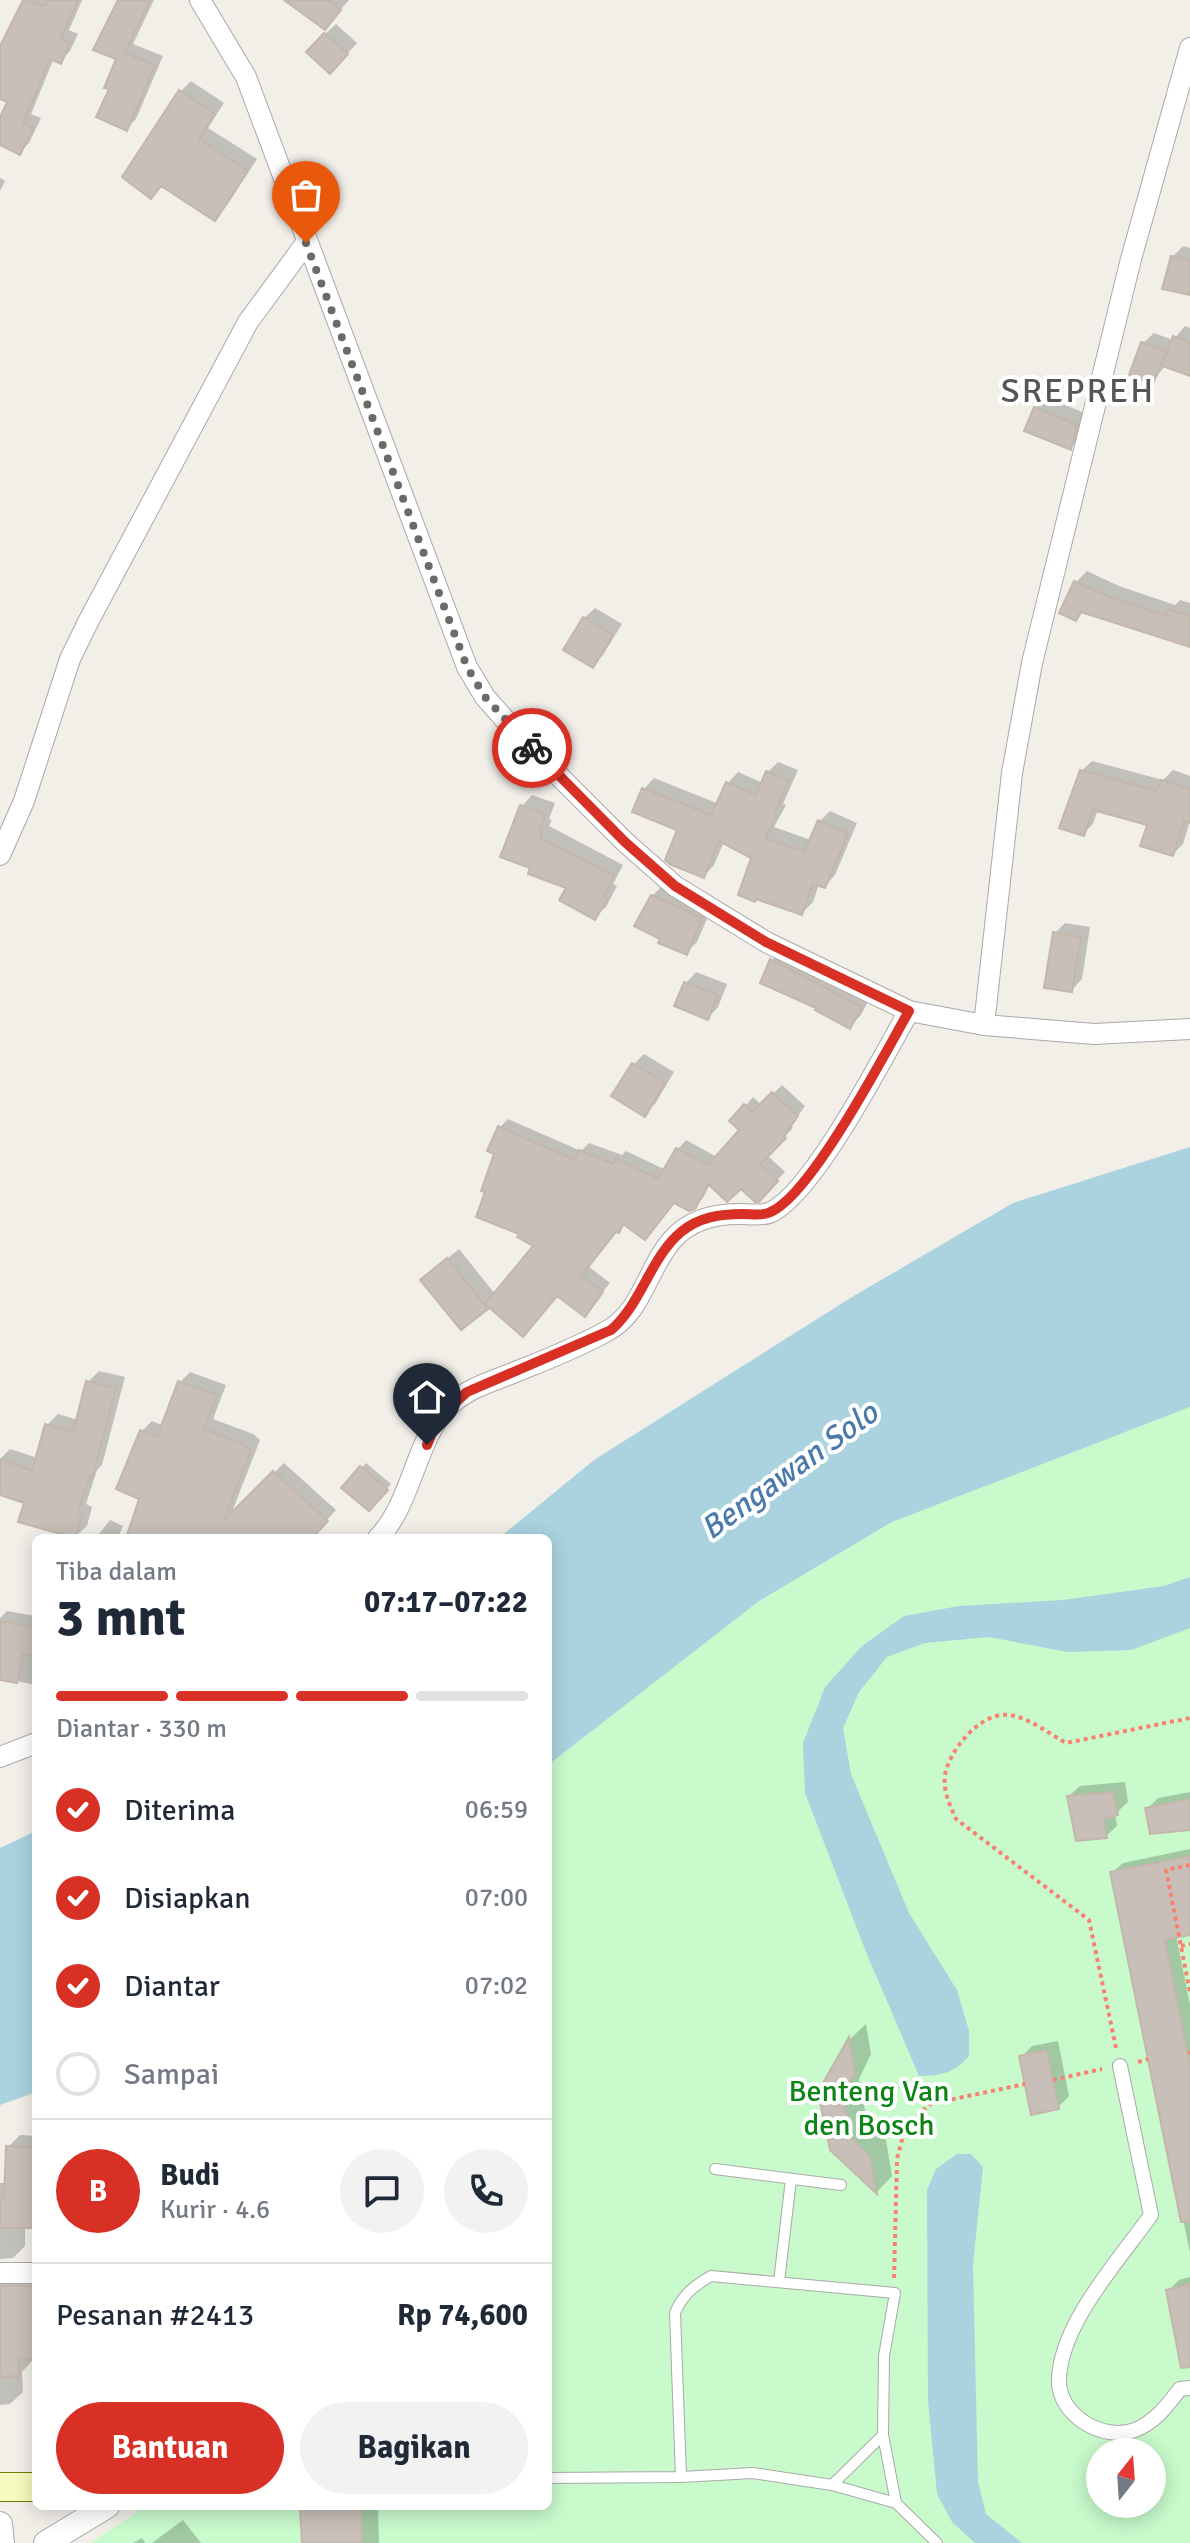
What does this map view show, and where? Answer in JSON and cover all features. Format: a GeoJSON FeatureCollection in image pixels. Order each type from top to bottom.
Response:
{"type":"FeatureCollection","features":[{"type":"Feature","properties":{"kind":"main road"},"geometry":{"type":"LineString","coordinates":[[0,2487],[32,2485]]}},
{"type":"Feature","properties":{"kind":"street"},"geometry":{"type":"LineString","coordinates":[[200,0],[246,77],[467,667],[485,697],[582,799],[675,886],[766,942],[909,1011],[984,1025],[1094,1034],[1190,1029]]}},
{"type":"Feature","properties":{"kind":"street"},"geometry":{"type":"LineString","coordinates":[[984,1025],[1012,773],[1032,663],[1131,259],[1190,48]]}},
{"type":"Feature","properties":{"kind":"street"},"geometry":{"type":"LineString","coordinates":[[0,855],[24,801],[70,659],[88,622],[248,322],[306,243]]}},
{"type":"Feature","properties":{"kind":"street"},"geometry":{"type":"LineString","coordinates":[[380,1534],[404,1496],[438,1418],[451,1404],[482,1384],[611,1330],[625,1317],[673,1239],[691,1224],[726,1214],[768,1213],[782,1205],[829,1150],[909,1011]]}},
{"type":"Feature","properties":{"kind":"street"},"geometry":{"type":"LineString","coordinates":[[0,1757],[32,1745]]}},
{"type":"Feature","properties":{"kind":"street"},"geometry":{"type":"LineString","coordinates":[[1120,2066],[1151,2215],[1080,2315],[1064,2352],[1058,2381],[1062,2399],[1078,2420],[1106,2431],[1132,2431],[1158,2417],[1180,2389],[1190,2388]]}},
{"type":"Feature","properties":{"kind":"street"},"geometry":{"type":"LineString","coordinates":[[0,2273],[32,2273]]}},
{"type":"Feature","properties":{"kind":"street"},"geometry":{"type":"LineString","coordinates":[[46,2543],[100,2510]]}},
{"type":"Feature","properties":{"kind":"street"},"geometry":{"type":"LineString","coordinates":[[0,2524],[2,2543]]}},
{"type":"Feature","properties":{"kind":"lane"},"geometry":{"type":"LineString","coordinates":[[715,2169],[841,2185]]}},
{"type":"Feature","properties":{"kind":"lane"},"geometry":{"type":"LineString","coordinates":[[779,2282],[791,2179]]}},
{"type":"Feature","properties":{"kind":"lane"},"geometry":{"type":"LineString","coordinates":[[681,2477],[675,2313],[681,2299],[692,2287],[711,2276],[895,2293],[884,2356],[883,2435],[892,2491],[896,2503],[937,2543]]}},
{"type":"Feature","properties":{"kind":"lane"},"geometry":{"type":"LineString","coordinates":[[832,2485],[883,2435]]}},
{"type":"Feature","properties":{"kind":"lane"},"geometry":{"type":"LineString","coordinates":[[552,2478],[753,2473],[832,2485],[896,2503]]}},
{"type":"Feature","properties":{"kind":"path"},"geometry":{"type":"LineString","coordinates":[[1053,2080],[1120,2066],[1089,1920],[956,1819],[947,1799],[945,1778],[950,1758],[965,1736],[985,1721],[1006,1714],[1028,1720],[1066,1743],[1190,1718]]}},
{"type":"Feature","properties":{"kind":"path"},"geometry":{"type":"LineString","coordinates":[[1190,1865],[1166,1870],[1190,1992]]}},
{"type":"Feature","properties":{"kind":"path"},"geometry":{"type":"LineString","coordinates":[[1181,1946],[1190,1944]]}},
{"type":"Feature","properties":{"kind":"path"},"geometry":{"type":"LineString","coordinates":[[895,2293],[897,2159],[905,2128],[930,2104],[1025,2084]]}},
{"type":"Feature","properties":{"kind":"green space","name":"Benteng Van den Bosch"},"geometry":{"type":"Polygon","coordinates":[[[1190,1407],[1190,2543],[90,2543],[140,2510],[552,2510],[552,1762],[759,1601],[892,1522],[1190,1407]]]}},
{"type":"Feature","properties":{"kind":"water","name":"Bengawan Solo"},"geometry":{"type":"Polygon","coordinates":[[[1190,1147],[1190,1407],[892,1522],[759,1601],[552,1762],[552,1534],[504,1534],[594,1460],[852,1297],[1013,1203],[1190,1147]]]}},
{"type":"Feature","properties":{"kind":"water"},"geometry":{"type":"Polygon","coordinates":[[[1190,1577],[1190,1628],[1131,1650],[1068,1652],[989,1637],[925,1643],[887,1657],[859,1692],[843,1728],[851,1774],[909,1913],[957,1990],[969,2031],[969,2056],[963,2062],[947,2072],[919,2076],[866,1952],[805,1793],[803,1743],[825,1687],[862,1646],[904,1616],[959,1606],[1063,1600],[1164,1586],[1190,1577]]]}},
{"type":"Feature","properties":{"kind":"water"},"geometry":{"type":"Polygon","coordinates":[[[32,1833],[32,2093],[0,2105],[0,1848],[32,1833]]]}},
{"type":"Feature","properties":{"kind":"water"},"geometry":{"type":"Polygon","coordinates":[[[957,2154],[971,2154],[983,2167],[973,2265],[978,2482],[986,2514],[1022,2543],[975,2543],[952,2522],[937,2494],[928,2401],[927,2190],[936,2169],[957,2154]]]}},
{"type":"Feature","properties":{"kind":"building"},"geometry":{"type":"Polygon","coordinates":[[[23,0],[45,6],[47,0],[78,0],[61,39],[70,44],[61,64],[50,59],[23,123],[33,128],[20,155],[0,145],[0,117],[7,102],[0,99],[0,46],[23,0]]]}},
{"type":"Feature","properties":{"kind":"building"},"geometry":{"type":"Polygon","coordinates":[[[118,0],[150,0],[125,53],[155,65],[127,131],[96,117],[109,89],[104,88],[116,59],[93,50],[118,0]]]}},
{"type":"Feature","properties":{"kind":"building"},"geometry":{"type":"Polygon","coordinates":[[[284,0],[328,0],[341,10],[325,30],[284,0]]]}},
{"type":"Feature","properties":{"kind":"building"},"geometry":{"type":"Polygon","coordinates":[[[324,33],[348,54],[330,74],[306,52],[324,33]]]}},
{"type":"Feature","properties":{"kind":"building"},"geometry":{"type":"Polygon","coordinates":[[[179,90],[215,114],[199,139],[248,171],[215,221],[161,186],[151,199],[122,177],[179,90]]]}},
{"type":"Feature","properties":{"kind":"building"},"geometry":{"type":"Polygon","coordinates":[[[1171,256],[1190,260],[1190,295],[1162,289],[1171,256]]]}},
{"type":"Feature","properties":{"kind":"building"},"geometry":{"type":"Polygon","coordinates":[[[1173,336],[1190,342],[1190,376],[1162,366],[1173,336]]]}},
{"type":"Feature","properties":{"kind":"building"},"geometry":{"type":"Polygon","coordinates":[[[1141,342],[1166,351],[1153,384],[1129,375],[1141,342]]]}},
{"type":"Feature","properties":{"kind":"building"},"geometry":{"type":"Polygon","coordinates":[[[1034,407],[1077,425],[1071,450],[1024,431],[1034,407]]]}},
{"type":"Feature","properties":{"kind":"building"},"geometry":{"type":"Polygon","coordinates":[[[1074,581],[1166,616],[1168,609],[1190,616],[1190,647],[1081,612],[1076,621],[1059,613],[1074,581]]]}},
{"type":"Feature","properties":{"kind":"building"},"geometry":{"type":"Polygon","coordinates":[[[583,617],[613,635],[593,668],[563,650],[583,617]]]}},
{"type":"Feature","properties":{"kind":"building"},"geometry":{"type":"Polygon","coordinates":[[[1080,770],[1157,791],[1161,780],[1190,789],[1190,823],[1184,821],[1173,856],[1140,846],[1147,825],[1093,810],[1084,836],[1059,828],[1080,770]]]}},
{"type":"Feature","properties":{"kind":"building"},"geometry":{"type":"Polygon","coordinates":[[[766,771],[789,781],[774,815],[777,816],[765,838],[804,852],[818,820],[848,834],[825,888],[813,884],[802,915],[738,895],[751,858],[719,841],[704,878],[671,865],[665,860],[677,830],[632,812],[642,788],[711,815],[726,782],[756,795],[766,771]]]}},
{"type":"Feature","properties":{"kind":"building"},"geometry":{"type":"Polygon","coordinates":[[[520,805],[545,814],[539,830],[543,831],[540,838],[614,876],[604,896],[608,898],[595,920],[559,900],[566,888],[528,874],[530,868],[500,857],[520,805]]]}},
{"type":"Feature","properties":{"kind":"building"},"geometry":{"type":"Polygon","coordinates":[[[651,895],[702,918],[687,955],[658,943],[660,939],[634,926],[651,895]]]}},
{"type":"Feature","properties":{"kind":"building"},"geometry":{"type":"Polygon","coordinates":[[[1053,932],[1081,937],[1072,992],[1044,988],[1053,932]]]}},
{"type":"Feature","properties":{"kind":"building"},"geometry":{"type":"Polygon","coordinates":[[[770,959],[862,1007],[850,1029],[816,1008],[760,983],[770,959]]]}},
{"type":"Feature","properties":{"kind":"building"},"geometry":{"type":"Polygon","coordinates":[[[684,982],[718,995],[708,1020],[674,1006],[684,982]]]}},
{"type":"Feature","properties":{"kind":"building"},"geometry":{"type":"Polygon","coordinates":[[[632,1063],[665,1083],[645,1117],[611,1096],[632,1063]]]}},
{"type":"Feature","properties":{"kind":"building"},"geometry":{"type":"Polygon","coordinates":[[[772,1092],[798,1116],[784,1136],[786,1138],[760,1165],[778,1181],[759,1202],[741,1189],[727,1202],[708,1184],[695,1209],[689,1211],[674,1203],[645,1240],[623,1224],[619,1233],[616,1232],[581,1276],[603,1292],[585,1317],[557,1296],[523,1337],[485,1304],[533,1246],[517,1237],[519,1234],[476,1217],[494,1154],[487,1151],[498,1126],[575,1160],[579,1150],[613,1164],[616,1159],[658,1179],[676,1148],[708,1165],[739,1130],[729,1121],[744,1104],[752,1112],[772,1092]]]}},
{"type":"Feature","properties":{"kind":"building"},"geometry":{"type":"Polygon","coordinates":[[[447,1258],[488,1309],[461,1330],[420,1280],[447,1258]]]}},
{"type":"Feature","properties":{"kind":"building"},"geometry":{"type":"Polygon","coordinates":[[[86,1381],[116,1388],[92,1478],[89,1476],[77,1515],[82,1518],[76,1534],[61,1534],[18,1522],[24,1503],[0,1495],[0,1459],[32,1471],[45,1424],[73,1432],[86,1381]]]}},
{"type":"Feature","properties":{"kind":"building"},"geometry":{"type":"Polygon","coordinates":[[[178,1381],[217,1395],[204,1429],[243,1444],[251,1451],[224,1520],[273,1471],[328,1521],[316,1534],[127,1534],[139,1499],[116,1489],[140,1430],[157,1437],[178,1381]]]}},
{"type":"Feature","properties":{"kind":"building"},"geometry":{"type":"Polygon","coordinates":[[[360,1466],[388,1490],[369,1511],[341,1488],[360,1466]]]}},
{"type":"Feature","properties":{"kind":"building"},"geometry":{"type":"Polygon","coordinates":[[[0,1621],[32,1626],[32,1656],[23,1654],[17,1683],[0,1680],[0,1621]]]}},
{"type":"Feature","properties":{"kind":"building"},"geometry":{"type":"Polygon","coordinates":[[[1114,1792],[1118,1815],[1104,1819],[1107,1838],[1076,1841],[1067,1796],[1114,1792]]]}},
{"type":"Feature","properties":{"kind":"building"},"geometry":{"type":"Polygon","coordinates":[[[1190,1799],[1190,1830],[1150,1834],[1145,1808],[1190,1799]]]}},
{"type":"Feature","properties":{"kind":"building"},"geometry":{"type":"Polygon","coordinates":[[[1190,1856],[1190,1935],[1165,1940],[1190,2064],[1190,2222],[1181,2222],[1110,1872],[1190,1856]]]}},
{"type":"Feature","properties":{"kind":"building"},"geometry":{"type":"Polygon","coordinates":[[[849,2037],[855,2072],[843,2097],[851,2138],[870,2156],[877,2194],[830,2150],[818,2092],[849,2037]]]}},
{"type":"Feature","properties":{"kind":"building"},"geometry":{"type":"Polygon","coordinates":[[[1047,2050],[1059,2109],[1031,2115],[1019,2056],[1047,2050]]]}},
{"type":"Feature","properties":{"kind":"building"},"geometry":{"type":"Polygon","coordinates":[[[6,2146],[32,2148],[32,2228],[0,2228],[0,2199],[4,2199],[6,2146]]]}},
{"type":"Feature","properties":{"kind":"building"},"geometry":{"type":"Polygon","coordinates":[[[1190,2284],[1190,2367],[1181,2368],[1166,2290],[1190,2284]]]}},
{"type":"Feature","properties":{"kind":"building"},"geometry":{"type":"Polygon","coordinates":[[[0,2286],[32,2286],[32,2360],[19,2360],[20,2376],[0,2377],[0,2286]]]}},
{"type":"Feature","properties":{"kind":"building"},"geometry":{"type":"Polygon","coordinates":[[[300,2510],[361,2510],[363,2543],[302,2543],[300,2510]]]}},
{"type":"Feature","properties":{"kind":"way so far"},"geometry":{"type":"LineString","coordinates":[[306,243],[467,667],[485,697],[532,748]]}},
{"type":"Feature","properties":{"kind":"district","name":"SREPREH"},"geometry":{"type":"Point","coordinates":[1078,390]}},
{"type":"Feature","properties":{"kind":"route"},"geometry":{"type":"LineString","coordinates":[[427,1445],[438,1418],[467,1392],[611,1330],[635,1303],[673,1239],[691,1224],[726,1214],[768,1213],[782,1205],[829,1150],[909,1011],[766,942],[675,886],[625,842],[532,748]]}}]}
